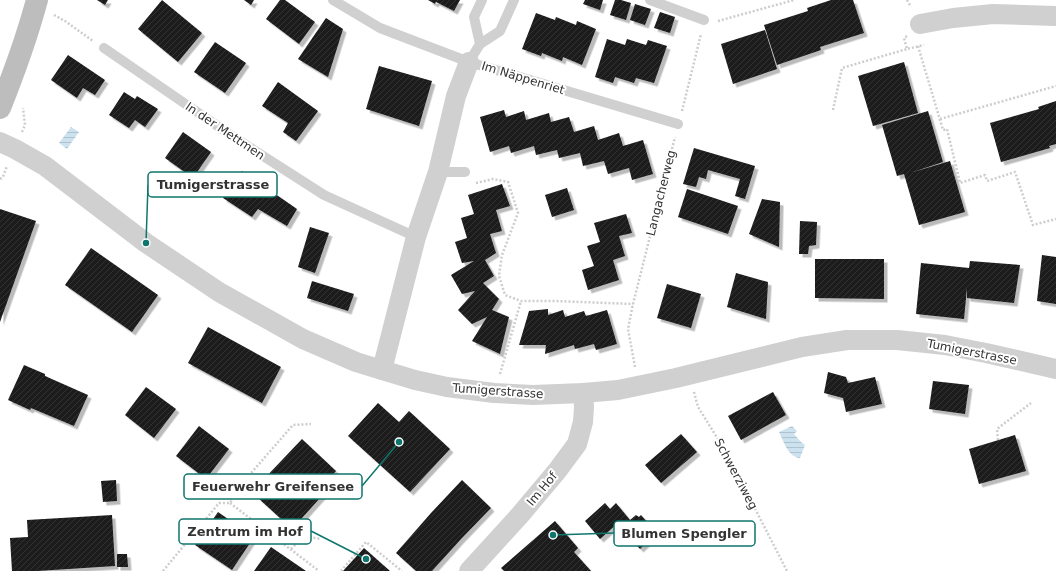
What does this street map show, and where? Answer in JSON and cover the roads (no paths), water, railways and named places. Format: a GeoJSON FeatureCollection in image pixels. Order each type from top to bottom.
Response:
{"type":"FeatureCollection","features":[{"type":"Feature","properties":{"kind":"street"},"geometry":{"type":"LineString","coordinates":[[0,108],[12,79],[33,17],[37,0]]}},
{"type":"Feature","properties":{"kind":"street"},"geometry":{"type":"LineString","coordinates":[[920,24],[953,18],[994,14],[1056,16]]}},
{"type":"Feature","properties":{"kind":"street","name":"Im Näppenriet"},"geometry":{"type":"LineString","coordinates":[[382,370],[416,237],[438,172],[456,96],[469,62]]}},
{"type":"Feature","properties":{"kind":"street","name":"Tumigerstrasse"},"geometry":{"type":"LineString","coordinates":[[0,142],[14,148],[45,166],[146,243],[219,292],[303,339],[356,362],[415,380],[447,387],[494,393],[533,395],[618,390],[689,375],[802,347],[847,340],[896,340],[945,345],[1056,369]]}},
{"type":"Feature","properties":{"kind":"street","name":"Im Hof"},"geometry":{"type":"LineString","coordinates":[[469,571],[557,471],[577,444],[583,422],[583,393]]}},
{"type":"Feature","properties":{"kind":"lane"},"geometry":{"type":"LineString","coordinates":[[333,0],[380,28],[469,62],[480,44],[500,31],[514,0]]}},
{"type":"Feature","properties":{"kind":"lane"},"geometry":{"type":"LineString","coordinates":[[480,44],[474,17],[482,0]]}},
{"type":"Feature","properties":{"kind":"lane"},"geometry":{"type":"LineString","coordinates":[[650,0],[704,20]]}},
{"type":"Feature","properties":{"kind":"lane","name":"In der Mettmen"},"geometry":{"type":"LineString","coordinates":[[104,48],[232,136],[324,195],[416,237]]}},
{"type":"Feature","properties":{"kind":"lane","name":"Im Näppenriet"},"geometry":{"type":"LineString","coordinates":[[469,62],[678,124]]}},
{"type":"Feature","properties":{"kind":"lane"},"geometry":{"type":"LineString","coordinates":[[438,172],[465,172]]}},
{"type":"Feature","properties":{"kind":"water"},"geometry":{"type":"Polygon","coordinates":[[[71,127],[79,132],[67,149],[59,143],[71,127]]]}},
{"type":"Feature","properties":{"kind":"water"},"geometry":{"type":"Polygon","coordinates":[[[792,426],[797,431],[794,434],[805,445],[800,458],[789,452],[779,432],[792,426]]]}},
{"type":"Feature","properties":{"kind":"place","name":"Tumigerstrasse"},"geometry":{"type":"Point","coordinates":[146,243]}},
{"type":"Feature","properties":{"kind":"place","name":"Feuerwehr Greifensee"},"geometry":{"type":"Point","coordinates":[399,442]}},
{"type":"Feature","properties":{"kind":"place","name":"Blumen Spengler"},"geometry":{"type":"Point","coordinates":[553,535]}},
{"type":"Feature","properties":{"kind":"place","name":"Zentrum im Hof"},"geometry":{"type":"Point","coordinates":[366,559]}}]}
